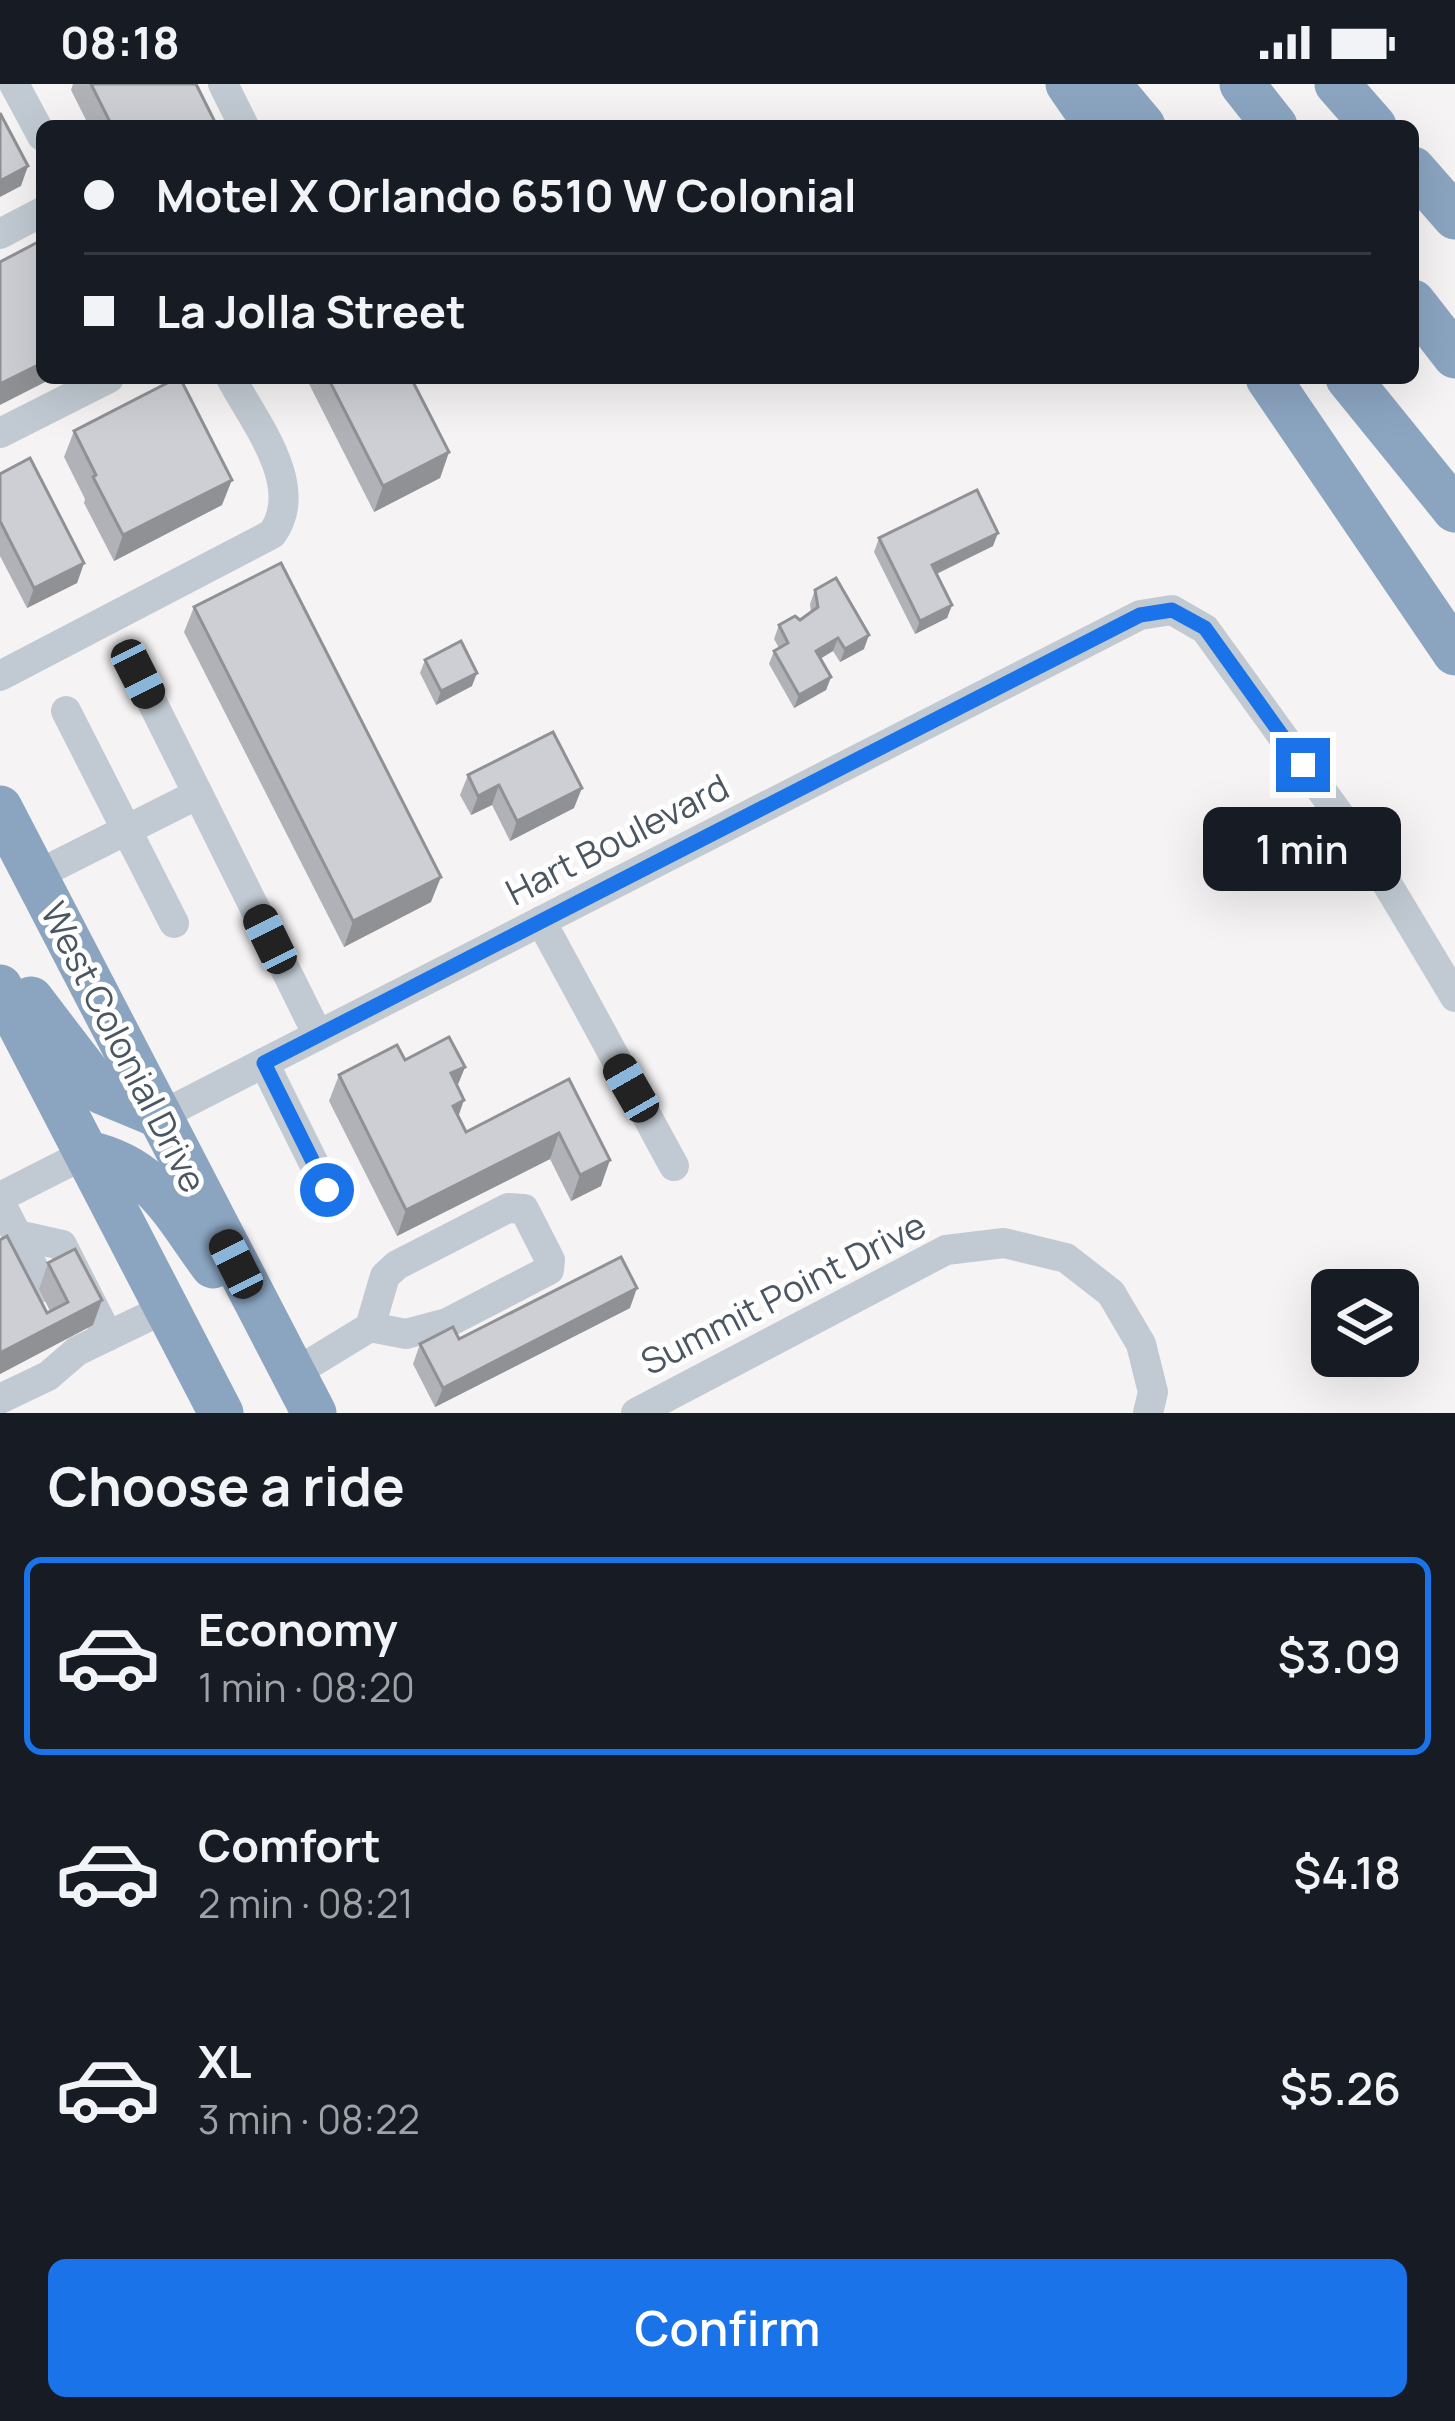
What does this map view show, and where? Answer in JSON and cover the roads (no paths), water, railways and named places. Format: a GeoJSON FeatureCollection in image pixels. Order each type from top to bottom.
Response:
{"type":"FeatureCollection","features":[{"type":"Feature","properties":{"kind":"highway"},"geometry":{"type":"LineString","coordinates":[[1068,84],[1092,120]]}},
{"type":"Feature","properties":{"kind":"highway"},"geometry":{"type":"LineString","coordinates":[[1108,84],[1138,120]]}},
{"type":"Feature","properties":{"kind":"highway"},"geometry":{"type":"LineString","coordinates":[[1242,84],[1270,120]]}},
{"type":"Feature","properties":{"kind":"highway"},"geometry":{"type":"LineString","coordinates":[[1337,84],[1369,120]]}},
{"type":"Feature","properties":{"kind":"highway"},"geometry":{"type":"LineString","coordinates":[[1419,177],[1455,217]]}},
{"type":"Feature","properties":{"kind":"highway"},"geometry":{"type":"LineString","coordinates":[[1419,310],[1455,356]]}},
{"type":"Feature","properties":{"kind":"highway"},"geometry":{"type":"LineString","coordinates":[[1272,384],[1455,653]]}},
{"type":"Feature","properties":{"kind":"highway"},"geometry":{"type":"LineString","coordinates":[[1353,384],[1455,510]]}},
{"type":"Feature","properties":{"kind":"highway","name":"West Colonial Drive"},"geometry":{"type":"LineString","coordinates":[[0,808],[303,1394]]}},
{"type":"Feature","properties":{"kind":"highway"},"geometry":{"type":"LineString","coordinates":[[0,959],[102,1092],[160,1116]]}},
{"type":"Feature","properties":{"kind":"highway"},"geometry":{"type":"LineString","coordinates":[[0,987],[220,1413]]}},
{"type":"Feature","properties":{"kind":"highway"},"geometry":{"type":"LineString","coordinates":[[86,1153],[118,1160],[141,1173],[303,1394]]}},
{"type":"Feature","properties":{"kind":"street"},"geometry":{"type":"LineString","coordinates":[[14,84],[36,125]]}},
{"type":"Feature","properties":{"kind":"street"},"geometry":{"type":"LineString","coordinates":[[223,84],[241,120]]}},
{"type":"Feature","properties":{"kind":"street"},"geometry":{"type":"LineString","coordinates":[[0,234],[36,215]]}},
{"type":"Feature","properties":{"kind":"street"},"geometry":{"type":"LineString","coordinates":[[0,433],[98,384]]}},
{"type":"Feature","properties":{"kind":"street"},"geometry":{"type":"LineString","coordinates":[[0,676],[272,535],[282,521],[283,477],[234,384]]}},
{"type":"Feature","properties":{"kind":"street","name":"Hart Boulevard"},"geometry":{"type":"LineString","coordinates":[[160,1116],[1140,615],[1172,610],[1205,628],[1377,867],[1455,997]]}},
{"type":"Feature","properties":{"kind":"street"},"geometry":{"type":"LineString","coordinates":[[138,674],[318,1035]]}},
{"type":"Feature","properties":{"kind":"street"},"geometry":{"type":"LineString","coordinates":[[66,711],[174,923]]}},
{"type":"Feature","properties":{"kind":"street"},"geometry":{"type":"LineString","coordinates":[[35,876],[198,794]]}},
{"type":"Feature","properties":{"kind":"street"},"geometry":{"type":"LineString","coordinates":[[541,921],[674,1166]]}},
{"type":"Feature","properties":{"kind":"street"},"geometry":{"type":"LineString","coordinates":[[264,1063],[327,1190]]}},
{"type":"Feature","properties":{"kind":"street"},"geometry":{"type":"LineString","coordinates":[[44,1287],[0,1199],[86,1153]]}},
{"type":"Feature","properties":{"kind":"street"},"geometry":{"type":"LineString","coordinates":[[303,1394],[370,1327],[386,1276],[398,1265],[508,1208],[524,1209],[550,1260],[549,1270],[447,1323],[406,1334],[370,1327]]}},
{"type":"Feature","properties":{"kind":"street"},"geometry":{"type":"LineString","coordinates":[[17,1235],[62,1245],[108,1336]]}},
{"type":"Feature","properties":{"kind":"street","name":"Summit Point Drive"},"geometry":{"type":"LineString","coordinates":[[636,1413],[946,1250],[1004,1243],[1066,1258],[1111,1294],[1141,1344],[1154,1392],[1148,1413]]}},
{"type":"Feature","properties":{"kind":"street"},"geometry":{"type":"LineString","coordinates":[[0,1399],[48,1376],[73,1344],[108,1336],[166,1307]]}}]}
